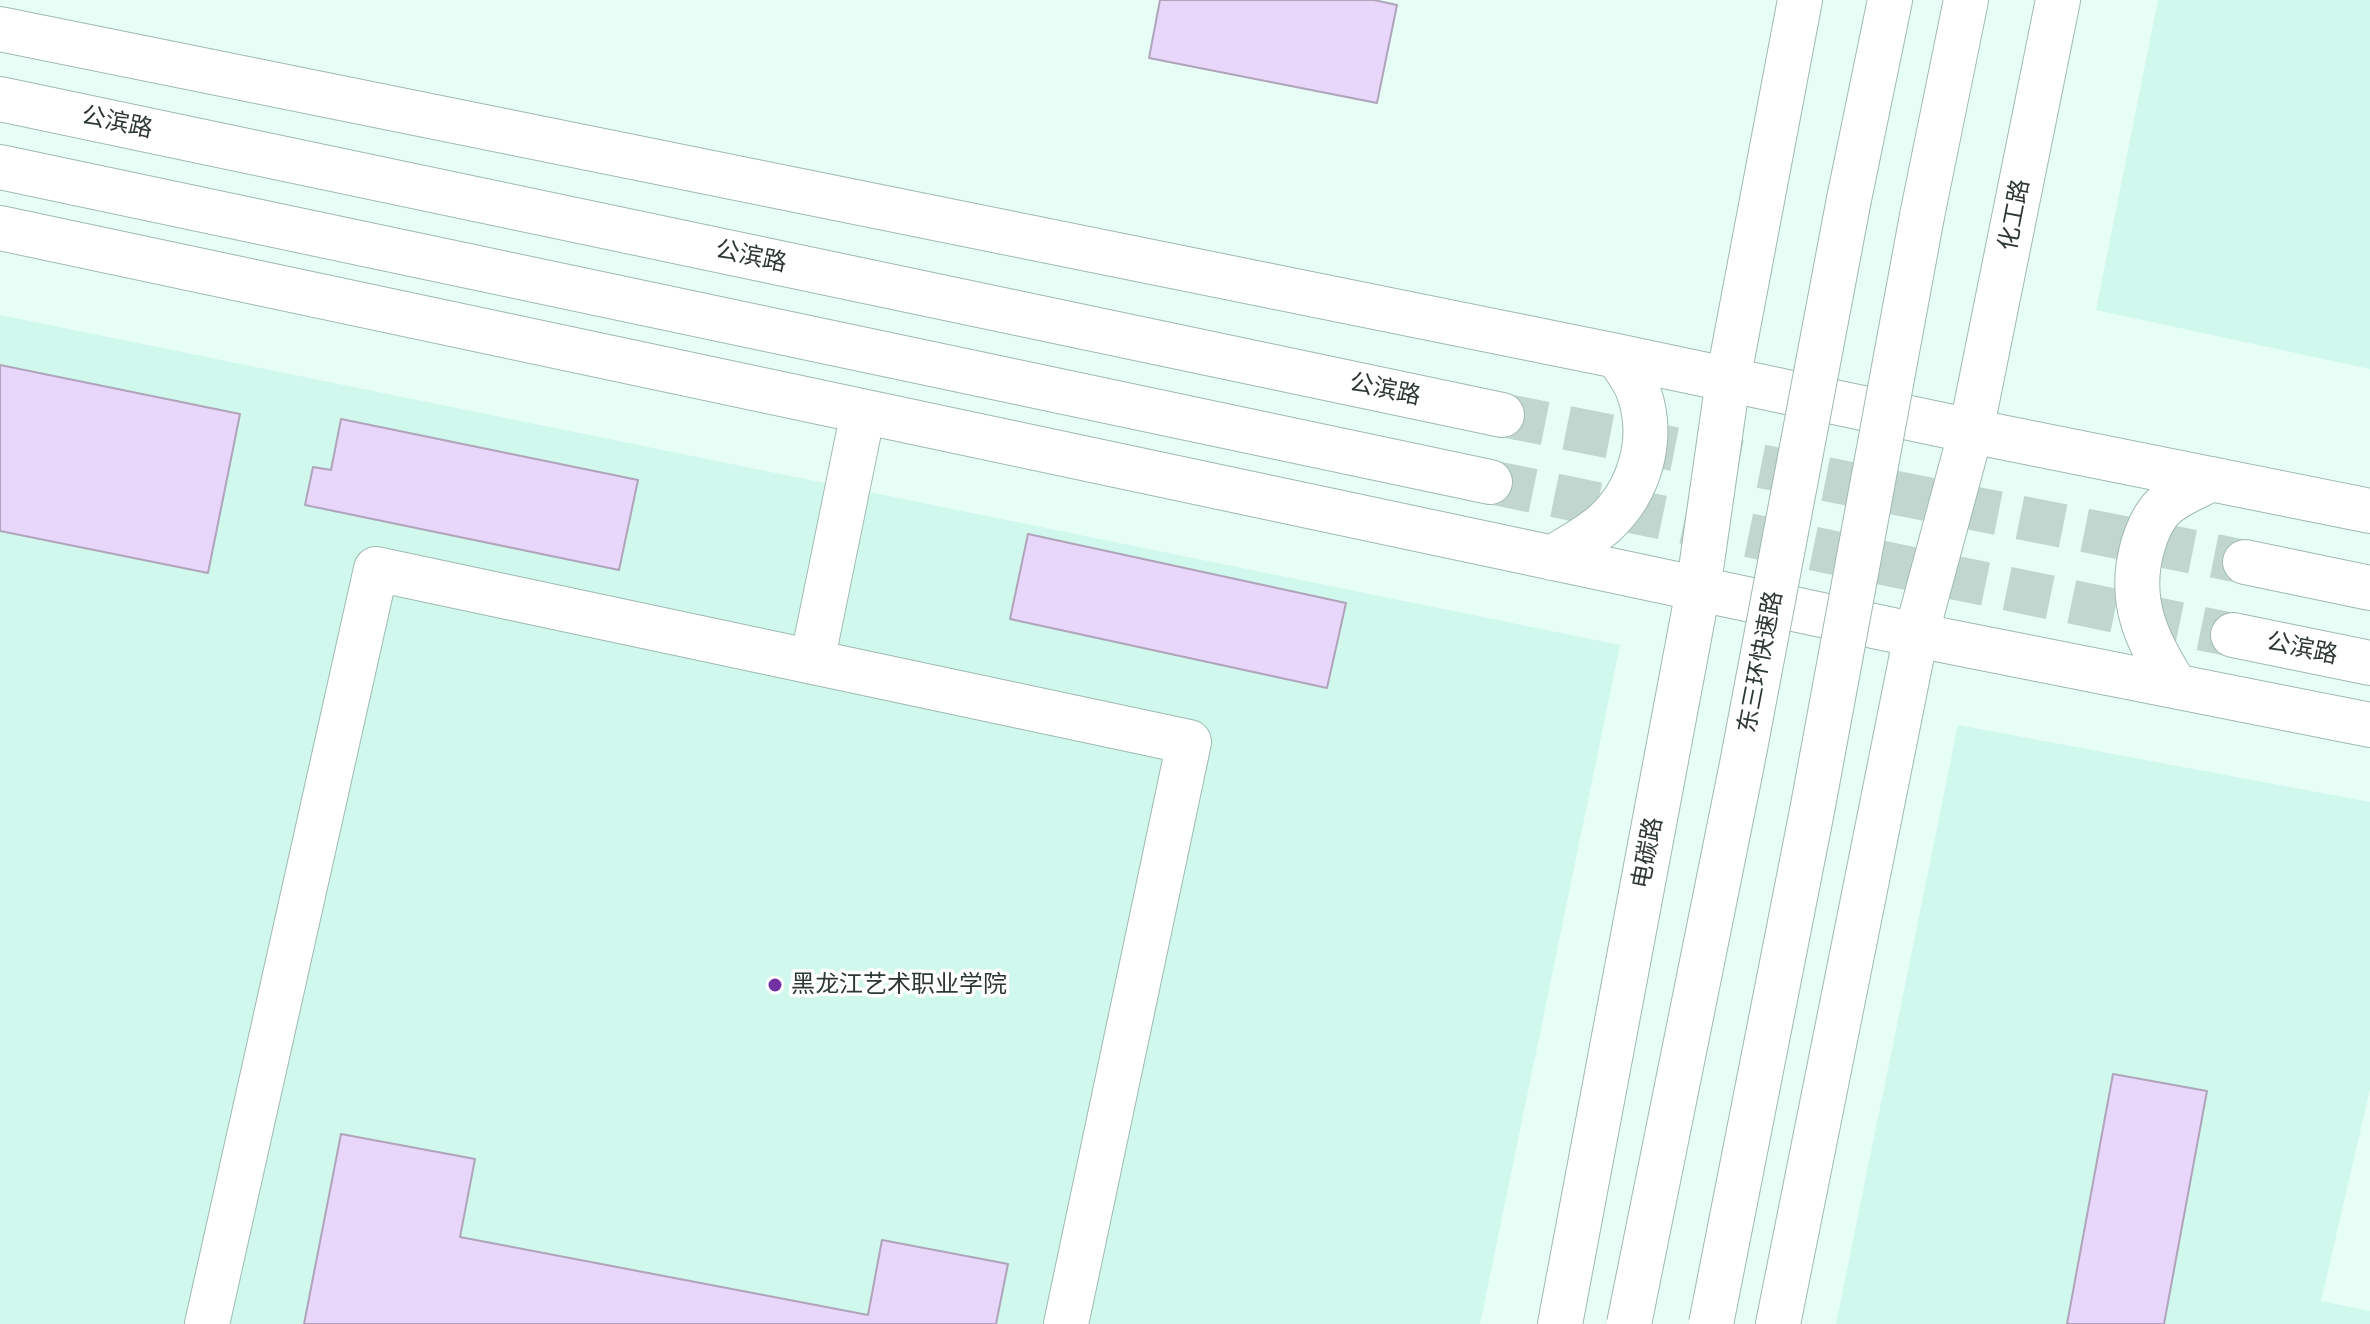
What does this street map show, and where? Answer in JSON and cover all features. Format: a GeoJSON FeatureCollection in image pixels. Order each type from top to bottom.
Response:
{"type":"FeatureCollection","features":[{"type":"Feature","properties":{"kind":"main road"},"geometry":{"type":"LineString","coordinates":[[1728,380],[1800,0]]}},
{"type":"Feature","properties":{"kind":"main road","name":"东三环快速路"},"geometry":{"type":"LineString","coordinates":[[1629,1324],[1742,764],[1849,199],[1890,0]]}},
{"type":"Feature","properties":{"kind":"main road"},"geometry":{"type":"LineString","coordinates":[[1711,1324],[1966,0]]}},
{"type":"Feature","properties":{"kind":"main road","name":"化工路"},"geometry":{"type":"LineString","coordinates":[[1971,431],[2058,0]]}},
{"type":"Feature","properties":{"kind":"main road"},"geometry":{"type":"LineString","coordinates":[[0,29],[2370,511]]}},
{"type":"Feature","properties":{"kind":"main road","name":"公滨路"},"geometry":{"type":"LineString","coordinates":[[0,99],[1502,415]]}},
{"type":"Feature","properties":{"kind":"main road"},"geometry":{"type":"LineString","coordinates":[[0,167],[1490,482]]}},
{"type":"Feature","properties":{"kind":"main road"},"geometry":{"type":"LineString","coordinates":[[0,228],[1698,590],[2370,725]]}},
{"type":"Feature","properties":{"kind":"main road"},"geometry":{"type":"LineString","coordinates":[[1552,558],[1604,523],[1625,501],[1640,469],[1646,437],[1645,416],[1639,390],[1617,356]]}},
{"type":"Feature","properties":{"kind":"main road","name":"电碳路"},"geometry":{"type":"LineString","coordinates":[[1560,1324],[1698,590],[1728,380]]}},
{"type":"Feature","properties":{"kind":"main road"},"geometry":{"type":"LineString","coordinates":[[812,662],[863,412]]}},
{"type":"Feature","properties":{"kind":"main road"},"geometry":{"type":"LineString","coordinates":[[1778,1324],[1916,635],[1971,431]]}},
{"type":"Feature","properties":{"kind":"main road"},"geometry":{"type":"LineString","coordinates":[[2175,685],[2147,633],[2136,596],[2137,565],[2147,532],[2162,508],[2180,494],[2212,479]]}},
{"type":"Feature","properties":{"kind":"main road"},"geometry":{"type":"LineString","coordinates":[[2245,562],[2370,588]]}},
{"type":"Feature","properties":{"kind":"main road"},"geometry":{"type":"LineString","coordinates":[[207,1324],[376,569],[1189,742],[1066,1324]]}},
{"type":"Feature","properties":{"kind":"main road","name":"公滨路"},"geometry":{"type":"LineString","coordinates":[[2233,635],[2370,663]]}},
{"type":"Feature","properties":{"kind":"shaded area"},"geometry":{"type":"Polygon","coordinates":[[[2158,0],[2370,0],[2370,369],[2096,310],[2158,0]]]}},
{"type":"Feature","properties":{"kind":"shaded area","name":"黑龙江艺术职业学院"},"geometry":{"type":"Polygon","coordinates":[[[0,315],[1620,645],[1480,1324],[0,1324],[0,315]]]}},
{"type":"Feature","properties":{"kind":"shaded area"},"geometry":{"type":"Polygon","coordinates":[[[1958,725],[2370,802],[2370,1089],[2321,1301],[2370,1311],[2370,1324],[1836,1324],[1958,725]]]}},
{"type":"Feature","properties":{"kind":"building"},"geometry":{"type":"Polygon","coordinates":[[[1160,0],[1374,0],[1397,5],[1377,103],[1149,58],[1160,0]]]}},
{"type":"Feature","properties":{"kind":"building"},"geometry":{"type":"Polygon","coordinates":[[[0,365],[240,414],[208,573],[0,531],[0,365]]]}},
{"type":"Feature","properties":{"kind":"building"},"geometry":{"type":"Polygon","coordinates":[[[341,419],[638,480],[619,570],[305,505],[313,467],[331,470],[341,419]]]}},
{"type":"Feature","properties":{"kind":"building"},"geometry":{"type":"Polygon","coordinates":[[[1028,534],[1346,603],[1327,688],[1010,619],[1028,534]]]}},
{"type":"Feature","properties":{"kind":"building"},"geometry":{"type":"Polygon","coordinates":[[[2113,1074],[2207,1091],[2164,1324],[2067,1324],[2113,1074]]]}},
{"type":"Feature","properties":{"kind":"building"},"geometry":{"type":"Polygon","coordinates":[[[341,1134],[475,1159],[460,1237],[868,1315],[882,1240],[1008,1264],[996,1324],[304,1324],[341,1134]]]}},
{"type":"Feature","properties":{"kind":"tunnel"},"geometry":{"type":"LineString","coordinates":[[1502,415],[2245,562]]}},
{"type":"Feature","properties":{"kind":"tunnel"},"geometry":{"type":"LineString","coordinates":[[1490,482],[2233,635]]}},
{"type":"Feature","properties":{"kind":"place","name":"黑龙江艺术职业学院"},"geometry":{"type":"Point","coordinates":[775,985]}}]}
